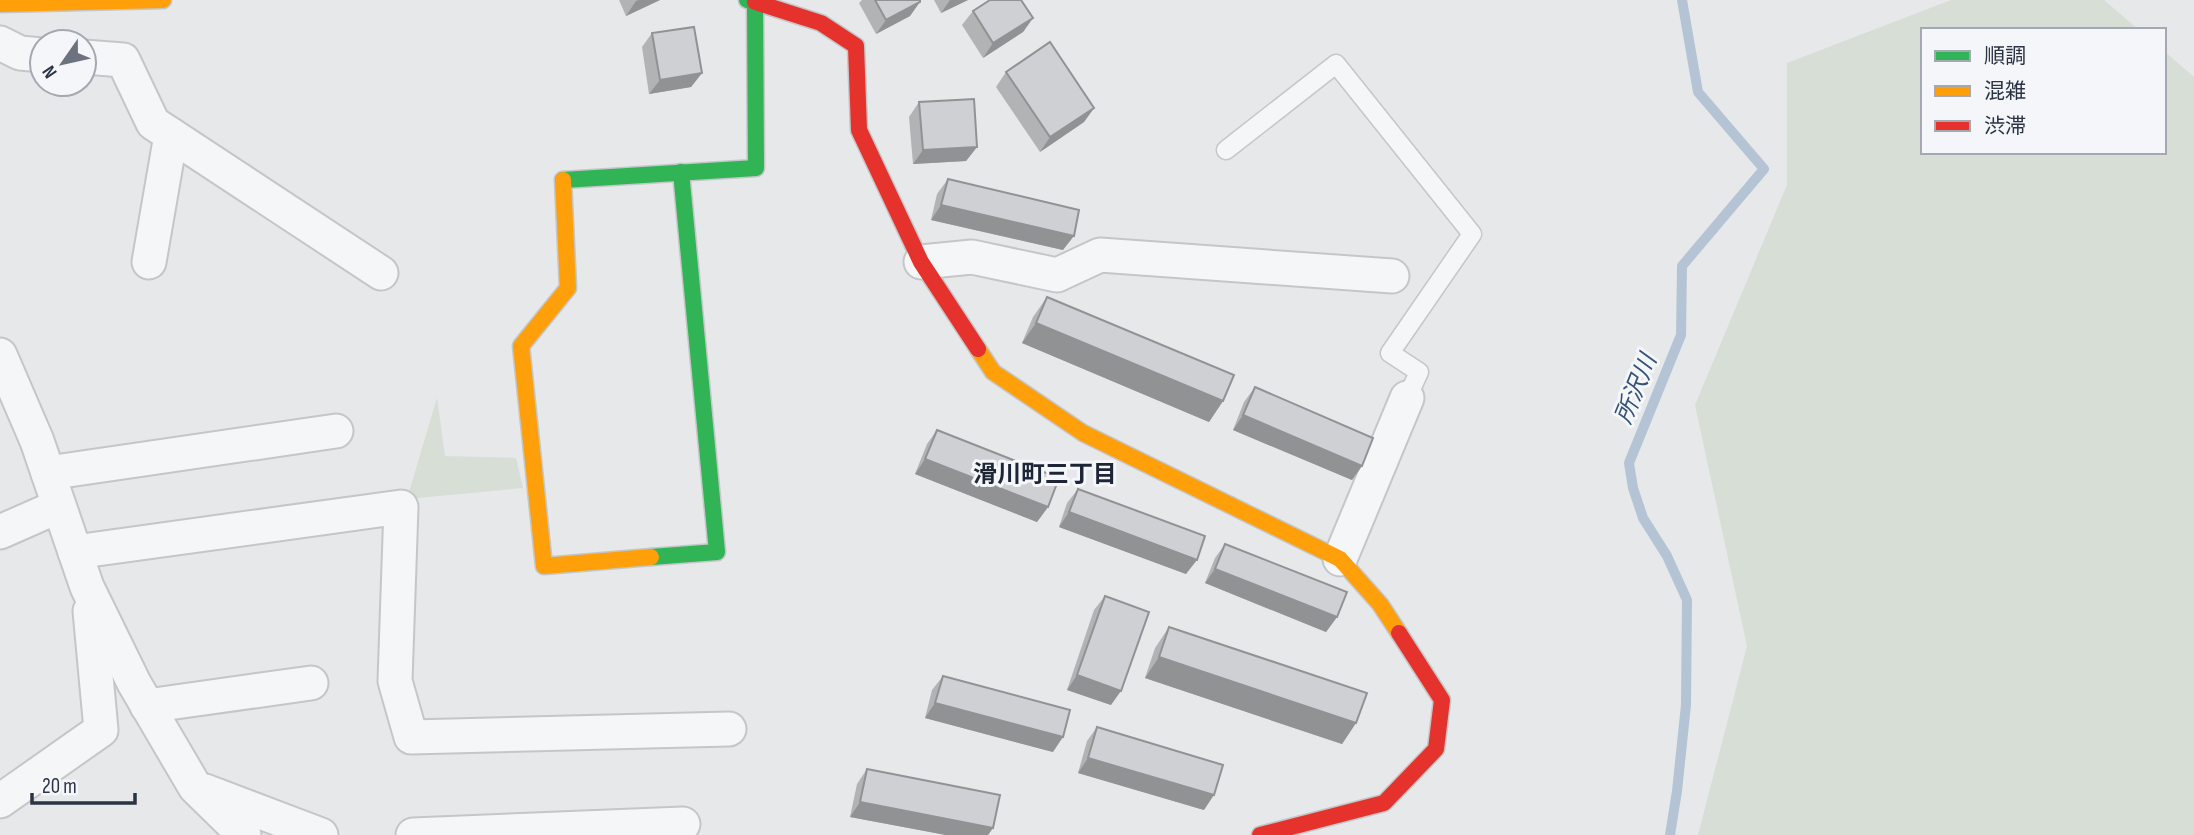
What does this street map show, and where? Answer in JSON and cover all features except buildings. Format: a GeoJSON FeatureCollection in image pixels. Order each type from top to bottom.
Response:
{"type":"FeatureCollection","features":[{"type":"Feature","properties":{"kind":"street"},"geometry":{"type":"LineString","coordinates":[[0,4],[163,0]]}},
{"type":"Feature","properties":{"kind":"street"},"geometry":{"type":"LineString","coordinates":[[681,172],[717,552],[544,566],[521,346],[568,288],[563,179],[681,172],[756,169],[751,1],[821,23],[856,46],[859,130],[921,262],[993,372],[1083,433],[1340,559],[1380,604],[1443,700],[1436,749],[1384,803],[1260,835]]}},
{"type":"Feature","properties":{"kind":"street"},"geometry":{"type":"LineString","coordinates":[[0,43],[20,53],[28,54]]}},
{"type":"Feature","properties":{"kind":"street"},"geometry":{"type":"LineString","coordinates":[[98,58],[123,60],[153,122],[382,273]]}},
{"type":"Feature","properties":{"kind":"street"},"geometry":{"type":"LineString","coordinates":[[149,262],[171,135]]}},
{"type":"Feature","properties":{"kind":"street"},"geometry":{"type":"LineString","coordinates":[[921,262],[972,257],[1056,275],[1100,255],[1392,276]]}},
{"type":"Feature","properties":{"kind":"street"},"geometry":{"type":"LineString","coordinates":[[0,355],[37,441],[87,587],[147,706],[195,787],[244,835]]}},
{"type":"Feature","properties":{"kind":"street"},"geometry":{"type":"LineString","coordinates":[[1340,559],[1407,398]]}},
{"type":"Feature","properties":{"kind":"street"},"geometry":{"type":"LineString","coordinates":[[48,473],[336,431]]}},
{"type":"Feature","properties":{"kind":"street"},"geometry":{"type":"LineString","coordinates":[[0,532],[59,506]]}},
{"type":"Feature","properties":{"kind":"street"},"geometry":{"type":"LineString","coordinates":[[75,552],[401,507],[395,681],[411,737],[729,729]]}},
{"type":"Feature","properties":{"kind":"street"},"geometry":{"type":"LineString","coordinates":[[0,801],[101,730],[87,587]]}},
{"type":"Feature","properties":{"kind":"street"},"geometry":{"type":"LineString","coordinates":[[147,706],[311,682]]}},
{"type":"Feature","properties":{"kind":"street"},"geometry":{"type":"LineString","coordinates":[[195,787],[321,835]]}},
{"type":"Feature","properties":{"kind":"street"},"geometry":{"type":"LineString","coordinates":[[413,835],[683,824]]}},
{"type":"Feature","properties":{"kind":"lane"},"geometry":{"type":"LineString","coordinates":[[1226,150],[1336,64],[1472,234],[1390,353],[1419,372],[1407,398]]}},
{"type":"Feature","properties":{"kind":"shaded area"},"geometry":{"type":"Polygon","coordinates":[[[1951,0],[2104,0],[2137,28],[1921,28],[1921,154],[2166,154],[2166,53],[2194,77],[2194,835],[1698,835],[1747,646],[1695,405],[1787,185],[1787,63],[1951,0]]]}},
{"type":"Feature","properties":{"kind":"shaded area"},"geometry":{"type":"Polygon","coordinates":[[[437,398],[445,456],[516,458],[523,488],[407,499],[437,398]]]}},
{"type":"Feature","properties":{"kind":"waterway","name":"所沢川"},"geometry":{"type":"LineString","coordinates":[[1670,835],[1686,705],[1687,600],[1667,556],[1643,518],[1633,488],[1629,463],[1681,335],[1682,266],[1764,169],[1698,92],[1682,0]]}},
{"type":"Feature","properties":{"kind":"traffic: fast"},"geometry":{"type":"LineString","coordinates":[[563,180],[756,168],[755,2],[747,0]]}},
{"type":"Feature","properties":{"kind":"traffic: fast"},"geometry":{"type":"LineString","coordinates":[[651,557],[717,552],[681,172]]}},
{"type":"Feature","properties":{"kind":"traffic: slow"},"geometry":{"type":"LineString","coordinates":[[0,4],[163,0]]}},
{"type":"Feature","properties":{"kind":"traffic: slow"},"geometry":{"type":"LineString","coordinates":[[563,180],[568,288],[521,346],[544,566],[651,557]]}},
{"type":"Feature","properties":{"kind":"traffic: slow"},"geometry":{"type":"LineString","coordinates":[[978,349],[993,372],[1083,433],[1340,559],[1380,604],[1399,633]]}},
{"type":"Feature","properties":{"kind":"traffic: jam"},"geometry":{"type":"LineString","coordinates":[[755,2],[821,23],[856,46],[859,130],[921,262],[978,349]]}},
{"type":"Feature","properties":{"kind":"traffic: jam"},"geometry":{"type":"LineString","coordinates":[[1260,835],[1384,803],[1436,749],[1442,700],[1399,633]]}},
{"type":"Feature","properties":{"kind":"district","name":"滑川町三丁目"},"geometry":{"type":"Point","coordinates":[1045,474]}}]}
